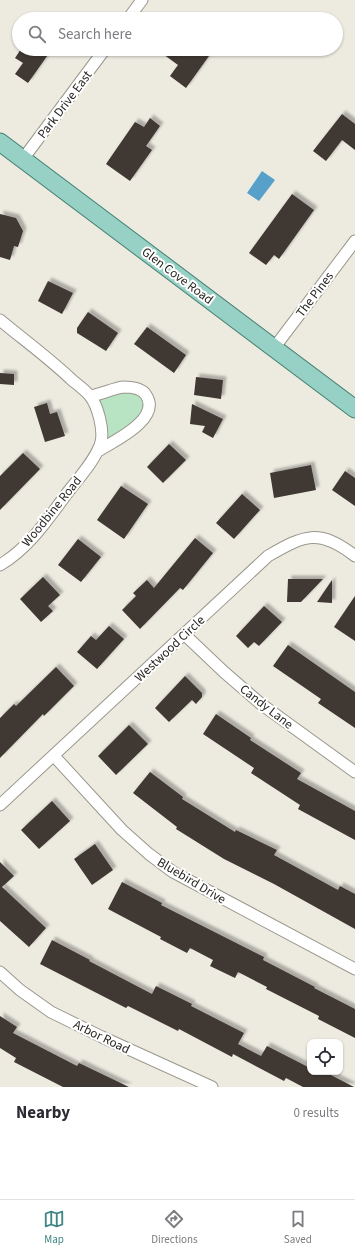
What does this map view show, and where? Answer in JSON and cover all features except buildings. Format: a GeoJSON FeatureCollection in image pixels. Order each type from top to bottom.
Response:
{"type":"FeatureCollection","features":[{"type":"Feature","properties":{"kind":"main road","name":"Glen Cove Road"},"geometry":{"type":"LineString","coordinates":[[0,142],[355,409]]}},
{"type":"Feature","properties":{"kind":"street"},"geometry":{"type":"LineString","coordinates":[[133,12],[142,0]]}},
{"type":"Feature","properties":{"kind":"street","name":"Park Drive East"},"geometry":{"type":"LineString","coordinates":[[22,159],[100,56]]}},
{"type":"Feature","properties":{"kind":"street","name":"The Pines"},"geometry":{"type":"LineString","coordinates":[[274,348],[355,241]]}},
{"type":"Feature","properties":{"kind":"street","name":"Woodbine Road"},"geometry":{"type":"LineString","coordinates":[[0,320],[62,370],[91,396],[102,427],[102,435],[98,452]]}},
{"type":"Feature","properties":{"kind":"street","name":"Woodbine Road"},"geometry":{"type":"LineString","coordinates":[[0,565],[31,540],[98,452],[136,427],[144,419],[150,408],[149,400],[145,392],[138,389],[123,387],[91,396]]}},
{"type":"Feature","properties":{"kind":"street","name":"Westwood Circle"},"geometry":{"type":"LineString","coordinates":[[2,801],[54,756],[77,732],[268,556],[290,543],[306,538],[316,537],[330,540],[355,556]]}},
{"type":"Feature","properties":{"kind":"street","name":"Candy Lane"},"geometry":{"type":"LineString","coordinates":[[184,634],[224,672],[261,704],[355,772]]}},
{"type":"Feature","properties":{"kind":"street","name":"Bluebird Drive"},"geometry":{"type":"LineString","coordinates":[[54,756],[122,830],[149,854],[173,872],[355,969]]}},
{"type":"Feature","properties":{"kind":"street","name":"Arbor Road"},"geometry":{"type":"LineString","coordinates":[[0,972],[20,990],[51,1012],[212,1087]]}},
{"type":"Feature","properties":{"kind":"green space"},"geometry":{"type":"Polygon","coordinates":[[[123,387],[145,392],[144,419],[98,451],[95,405],[101,394],[123,387]]]}},
{"type":"Feature","properties":{"kind":"water"},"geometry":{"type":"Polygon","coordinates":[[[262,171],[275,180],[259,201],[247,193],[262,171]]]}}]}
